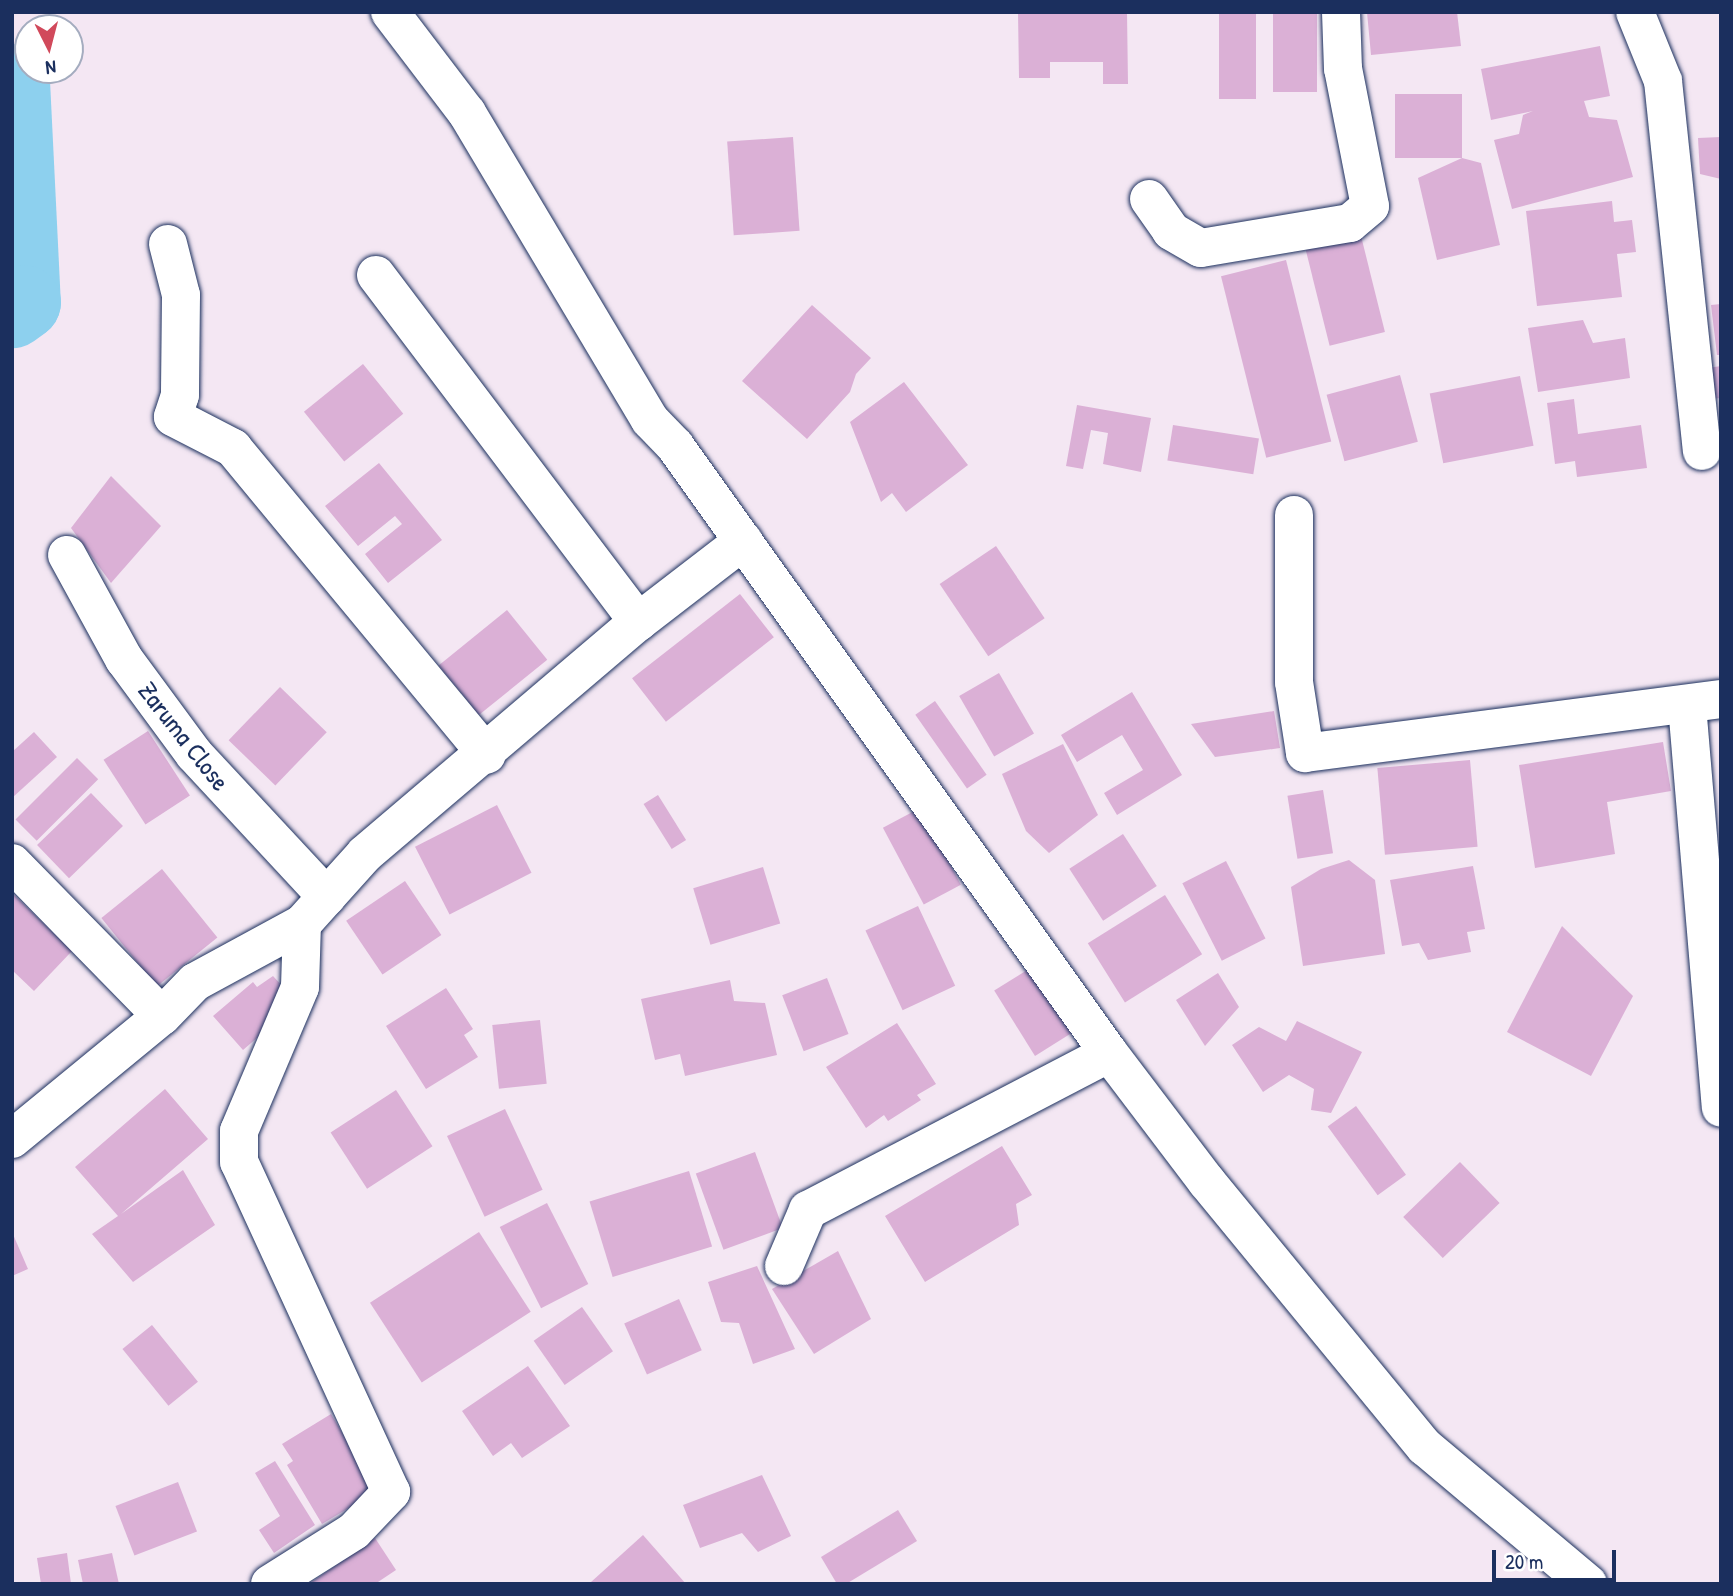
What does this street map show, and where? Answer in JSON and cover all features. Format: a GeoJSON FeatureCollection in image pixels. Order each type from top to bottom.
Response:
{"type":"FeatureCollection","features":[{"type":"Feature","properties":{"kind":"street"},"geometry":{"type":"LineString","coordinates":[[390,12],[467,113],[650,420],[675,446],[1109,1053],[1207,1182],[1425,1447],[1588,1584]]}},
{"type":"Feature","properties":{"kind":"street"},"geometry":{"type":"LineString","coordinates":[[1149,200],[1171,231],[1201,248],[1350,223],[1370,206],[1343,69],[1341,12]]}},
{"type":"Feature","properties":{"kind":"street"},"geometry":{"type":"LineString","coordinates":[[1635,12],[1663,81],[1702,451]]}},
{"type":"Feature","properties":{"kind":"street"},"geometry":{"type":"LineString","coordinates":[[168,244],[181,295],[180,395],[173,417],[233,448],[487,755]]}},
{"type":"Feature","properties":{"kind":"street"},"geometry":{"type":"LineString","coordinates":[[376,275],[638,622]]}},
{"type":"Feature","properties":{"kind":"street"},"geometry":{"type":"LineString","coordinates":[[1294,515],[1294,682],[1305,753],[1704,702],[1721,1108]]}},
{"type":"Feature","properties":{"kind":"street"},"geometry":{"type":"LineString","coordinates":[[12,1139],[162,1016],[195,982],[315,910],[365,854],[487,755],[638,622],[743,541]]}},
{"type":"Feature","properties":{"kind":"street","name":"Zaruma Close"},"geometry":{"type":"LineString","coordinates":[[67,555],[124,659],[315,910]]}},
{"type":"Feature","properties":{"kind":"street"},"geometry":{"type":"LineString","coordinates":[[12,863],[162,1016]]}},
{"type":"Feature","properties":{"kind":"street"},"geometry":{"type":"LineString","coordinates":[[270,1584],[354,1531],[391,1492],[239,1162],[239,1131],[300,987],[315,910]]}},
{"type":"Feature","properties":{"kind":"street"},"geometry":{"type":"LineString","coordinates":[[785,1266],[808,1210],[1109,1053]]}},
{"type":"Feature","properties":{"kind":"building"},"geometry":{"type":"Polygon","coordinates":[[[1018,12],[1127,12],[1128,84],[1103,84],[1103,62],[1050,62],[1050,78],[1019,78],[1018,12]]]}},
{"type":"Feature","properties":{"kind":"building"},"geometry":{"type":"Polygon","coordinates":[[[1219,12],[1256,12],[1256,99],[1219,99],[1219,12]]]}},
{"type":"Feature","properties":{"kind":"building"},"geometry":{"type":"Polygon","coordinates":[[[1273,12],[1317,12],[1317,92],[1273,92],[1273,12]]]}},
{"type":"Feature","properties":{"kind":"building"},"geometry":{"type":"Polygon","coordinates":[[[1367,12],[1457,12],[1461,46],[1371,55],[1367,12]]]}},
{"type":"Feature","properties":{"kind":"building"},"geometry":{"type":"Polygon","coordinates":[[[1600,46],[1610,96],[1584,101],[1589,117],[1617,120],[1633,177],[1512,209],[1494,140],[1519,134],[1523,115],[1533,111],[1491,120],[1481,69],[1600,46]]]}},
{"type":"Feature","properties":{"kind":"building"},"geometry":{"type":"Polygon","coordinates":[[[1395,94],[1462,94],[1462,158],[1395,158],[1395,94]]]}},
{"type":"Feature","properties":{"kind":"building"},"geometry":{"type":"Polygon","coordinates":[[[793,137],[800,231],[734,235],[727,142],[793,137]]]}},
{"type":"Feature","properties":{"kind":"building"},"geometry":{"type":"Polygon","coordinates":[[[1721,137],[1721,179],[1700,174],[1698,138],[1721,137]]]}},
{"type":"Feature","properties":{"kind":"building"},"geometry":{"type":"Polygon","coordinates":[[[1462,158],[1481,163],[1500,245],[1437,260],[1418,178],[1462,158]]]}},
{"type":"Feature","properties":{"kind":"building"},"geometry":{"type":"Polygon","coordinates":[[[1612,201],[1614,222],[1632,220],[1636,252],[1617,254],[1622,297],[1537,306],[1526,211],[1612,201]]]}},
{"type":"Feature","properties":{"kind":"building"},"geometry":{"type":"Polygon","coordinates":[[[1360,232],[1385,332],[1330,346],[1305,246],[1360,232]]]}},
{"type":"Feature","properties":{"kind":"building"},"geometry":{"type":"Polygon","coordinates":[[[1286,260],[1331,441],[1266,458],[1221,276],[1286,260]]]}},
{"type":"Feature","properties":{"kind":"building"},"geometry":{"type":"Polygon","coordinates":[[[1721,304],[1721,355],[1717,355],[1711,305],[1721,304]]]}},
{"type":"Feature","properties":{"kind":"building"},"geometry":{"type":"Polygon","coordinates":[[[812,305],[871,358],[856,374],[850,392],[807,439],[742,381],[812,305]]]}},
{"type":"Feature","properties":{"kind":"building"},"geometry":{"type":"Polygon","coordinates":[[[1583,320],[1593,343],[1625,338],[1630,378],[1538,392],[1528,328],[1583,320]]]}},
{"type":"Feature","properties":{"kind":"building"},"geometry":{"type":"Polygon","coordinates":[[[363,364],[403,414],[344,462],[304,412],[363,364]]]}},
{"type":"Feature","properties":{"kind":"building"},"geometry":{"type":"Polygon","coordinates":[[[1721,366],[1721,398],[1711,399],[1708,368],[1721,366]]]}},
{"type":"Feature","properties":{"kind":"building"},"geometry":{"type":"Polygon","coordinates":[[[1400,375],[1418,442],[1344,461],[1327,395],[1400,375]]]}},
{"type":"Feature","properties":{"kind":"building"},"geometry":{"type":"Polygon","coordinates":[[[1520,376],[1534,446],[1443,463],[1430,394],[1520,376]]]}},
{"type":"Feature","properties":{"kind":"building"},"geometry":{"type":"Polygon","coordinates":[[[904,382],[968,465],[906,512],[892,493],[881,502],[850,422],[904,382]]]}},
{"type":"Feature","properties":{"kind":"building"},"geometry":{"type":"Polygon","coordinates":[[[1574,399],[1578,434],[1641,425],[1647,468],[1577,477],[1575,461],[1555,464],[1547,403],[1574,399]]]}},
{"type":"Feature","properties":{"kind":"building"},"geometry":{"type":"Polygon","coordinates":[[[1077,405],[1151,418],[1141,472],[1103,464],[1108,433],[1091,430],[1083,469],[1066,466],[1077,405]]]}},
{"type":"Feature","properties":{"kind":"building"},"geometry":{"type":"Polygon","coordinates":[[[1173,425],[1259,439],[1253,474],[1167,461],[1173,425]]]}},
{"type":"Feature","properties":{"kind":"building"},"geometry":{"type":"Polygon","coordinates":[[[379,463],[442,540],[388,583],[365,554],[402,524],[395,516],[358,546],[325,506],[379,463]]]}},
{"type":"Feature","properties":{"kind":"building"},"geometry":{"type":"Polygon","coordinates":[[[111,476],[161,526],[111,583],[71,528],[111,476]]]}},
{"type":"Feature","properties":{"kind":"building"},"geometry":{"type":"Polygon","coordinates":[[[996,546],[1045,618],[988,656],[940,584],[996,546]]]}},
{"type":"Feature","properties":{"kind":"building"},"geometry":{"type":"Polygon","coordinates":[[[740,594],[774,637],[666,722],[632,678],[740,594]]]}},
{"type":"Feature","properties":{"kind":"building"},"geometry":{"type":"Polygon","coordinates":[[[507,610],[547,660],[479,715],[439,665],[507,610]]]}},
{"type":"Feature","properties":{"kind":"building"},"geometry":{"type":"Polygon","coordinates":[[[999,673],[1034,734],[994,757],[959,696],[999,673]]]}},
{"type":"Feature","properties":{"kind":"building"},"geometry":{"type":"Polygon","coordinates":[[[280,687],[327,732],[275,785],[229,740],[280,687]]]}},
{"type":"Feature","properties":{"kind":"building"},"geometry":{"type":"Polygon","coordinates":[[[1132,692],[1182,775],[1117,815],[1104,793],[1143,770],[1122,735],[1077,762],[1061,735],[1132,692]]]}},
{"type":"Feature","properties":{"kind":"building"},"geometry":{"type":"Polygon","coordinates":[[[935,701],[987,775],[967,788],[915,715],[935,701]]]}},
{"type":"Feature","properties":{"kind":"building"},"geometry":{"type":"Polygon","coordinates":[[[1274,711],[1280,748],[1215,757],[1191,724],[1274,711]]]}},
{"type":"Feature","properties":{"kind":"building"},"geometry":{"type":"Polygon","coordinates":[[[148,731],[190,796],[145,824],[104,760],[148,731]]]}},
{"type":"Feature","properties":{"kind":"building"},"geometry":{"type":"Polygon","coordinates":[[[34,732],[57,757],[12,798],[12,752],[34,732]]]}},
{"type":"Feature","properties":{"kind":"building"},"geometry":{"type":"Polygon","coordinates":[[[1663,742],[1671,791],[1607,802],[1615,854],[1535,868],[1519,765],[1663,742]]]}},
{"type":"Feature","properties":{"kind":"building"},"geometry":{"type":"Polygon","coordinates":[[[1063,744],[1098,815],[1049,853],[1026,831],[1002,774],[1063,744]]]}},
{"type":"Feature","properties":{"kind":"building"},"geometry":{"type":"Polygon","coordinates":[[[77,758],[98,779],[37,841],[15,820],[77,758]]]}},
{"type":"Feature","properties":{"kind":"building"},"geometry":{"type":"Polygon","coordinates":[[[1470,760],[1478,847],[1385,855],[1377,768],[1470,760]]]}},
{"type":"Feature","properties":{"kind":"building"},"geometry":{"type":"Polygon","coordinates":[[[1323,790],[1333,853],[1297,859],[1287,796],[1323,790]]]}},
{"type":"Feature","properties":{"kind":"building"},"geometry":{"type":"Polygon","coordinates":[[[91,793],[123,826],[69,878],[37,845],[91,793]]]}},
{"type":"Feature","properties":{"kind":"building"},"geometry":{"type":"Polygon","coordinates":[[[658,795],[686,840],[672,849],[644,804],[658,795]]]}},
{"type":"Feature","properties":{"kind":"building"},"geometry":{"type":"Polygon","coordinates":[[[497,805],[532,873],[450,914],[415,847],[497,805]]]}},
{"type":"Feature","properties":{"kind":"building"},"geometry":{"type":"Polygon","coordinates":[[[920,808],[961,885],[924,905],[883,828],[920,808]]]}},
{"type":"Feature","properties":{"kind":"building"},"geometry":{"type":"Polygon","coordinates":[[[1123,834],[1157,886],[1103,921],[1069,869],[1123,834]]]}},
{"type":"Feature","properties":{"kind":"building"},"geometry":{"type":"Polygon","coordinates":[[[1349,860],[1375,880],[1385,954],[1303,966],[1291,887],[1321,869],[1349,860]]]}},
{"type":"Feature","properties":{"kind":"building"},"geometry":{"type":"Polygon","coordinates":[[[1226,861],[1265,939],[1222,961],[1182,883],[1226,861]]]}},
{"type":"Feature","properties":{"kind":"building"},"geometry":{"type":"Polygon","coordinates":[[[1473,866],[1485,929],[1467,932],[1471,952],[1428,960],[1419,943],[1402,946],[1390,880],[1473,866]]]}},
{"type":"Feature","properties":{"kind":"building"},"geometry":{"type":"Polygon","coordinates":[[[763,867],[780,923],[710,945],[693,888],[763,867]]]}},
{"type":"Feature","properties":{"kind":"building"},"geometry":{"type":"Polygon","coordinates":[[[162,869],[217,937],[157,986],[101,918],[162,869]]]}},
{"type":"Feature","properties":{"kind":"building"},"geometry":{"type":"Polygon","coordinates":[[[405,881],[441,935],[382,975],[346,921],[405,881]]]}},
{"type":"Feature","properties":{"kind":"building"},"geometry":{"type":"Polygon","coordinates":[[[12,893],[72,951],[34,991],[12,970],[12,893]]]}},
{"type":"Feature","properties":{"kind":"building"},"geometry":{"type":"Polygon","coordinates":[[[1165,895],[1202,954],[1125,1003],[1088,943],[1165,895]]]}},
{"type":"Feature","properties":{"kind":"building"},"geometry":{"type":"Polygon","coordinates":[[[918,906],[955,986],[903,1010],[865,931],[918,906]]]}},
{"type":"Feature","properties":{"kind":"building"},"geometry":{"type":"Polygon","coordinates":[[[1562,926],[1633,996],[1591,1076],[1507,1032],[1562,926]]]}},
{"type":"Feature","properties":{"kind":"building"},"geometry":{"type":"Polygon","coordinates":[[[1040,962],[1081,1027],[1035,1056],[994,991],[1040,962]]]}},
{"type":"Feature","properties":{"kind":"building"},"geometry":{"type":"Polygon","coordinates":[[[1218,973],[1239,1007],[1205,1046],[1176,1000],[1218,973]]]}},
{"type":"Feature","properties":{"kind":"building"},"geometry":{"type":"Polygon","coordinates":[[[273,976],[285,989],[275,1022],[243,1050],[213,1016],[253,982],[257,987],[273,976]]]}},
{"type":"Feature","properties":{"kind":"building"},"geometry":{"type":"Polygon","coordinates":[[[827,978],[849,1034],[804,1051],[782,995],[827,978]]]}},
{"type":"Feature","properties":{"kind":"building"},"geometry":{"type":"Polygon","coordinates":[[[730,980],[734,1001],[765,1003],[777,1055],[685,1076],[680,1054],[655,1060],[641,999],[730,980]]]}},
{"type":"Feature","properties":{"kind":"building"},"geometry":{"type":"Polygon","coordinates":[[[446,988],[473,1029],[464,1035],[478,1057],[426,1089],[386,1026],[446,988]]]}},
{"type":"Feature","properties":{"kind":"building"},"geometry":{"type":"Polygon","coordinates":[[[540,1020],[547,1084],[499,1089],[492,1025],[540,1020]]]}},
{"type":"Feature","properties":{"kind":"building"},"geometry":{"type":"Polygon","coordinates":[[[1297,1021],[1362,1052],[1331,1113],[1311,1110],[1314,1089],[1289,1075],[1263,1092],[1232,1045],[1259,1027],[1286,1041],[1297,1021]]]}},
{"type":"Feature","properties":{"kind":"building"},"geometry":{"type":"Polygon","coordinates":[[[897,1023],[936,1084],[917,1095],[921,1100],[888,1121],[884,1115],[866,1128],[826,1067],[897,1023]]]}},
{"type":"Feature","properties":{"kind":"building"},"geometry":{"type":"Polygon","coordinates":[[[165,1089],[208,1139],[121,1214],[183,1170],[215,1225],[133,1282],[92,1234],[118,1216],[75,1167],[165,1089]]]}},
{"type":"Feature","properties":{"kind":"building"},"geometry":{"type":"Polygon","coordinates":[[[396,1090],[432,1146],[367,1189],[331,1132],[396,1090]]]}},
{"type":"Feature","properties":{"kind":"building"},"geometry":{"type":"Polygon","coordinates":[[[1356,1106],[1406,1175],[1378,1195],[1328,1127],[1356,1106]]]}},
{"type":"Feature","properties":{"kind":"building"},"geometry":{"type":"Polygon","coordinates":[[[505,1109],[543,1190],[485,1217],[447,1136],[505,1109]]]}},
{"type":"Feature","properties":{"kind":"building"},"geometry":{"type":"Polygon","coordinates":[[[1002,1146],[1032,1195],[1016,1204],[1019,1225],[925,1282],[885,1216],[1002,1146]]]}},
{"type":"Feature","properties":{"kind":"building"},"geometry":{"type":"Polygon","coordinates":[[[755,1152],[783,1228],[724,1250],[696,1174],[755,1152]]]}},
{"type":"Feature","properties":{"kind":"building"},"geometry":{"type":"Polygon","coordinates":[[[1460,1162],[1500,1203],[1443,1258],[1403,1217],[1460,1162]]]}},
{"type":"Feature","properties":{"kind":"building"},"geometry":{"type":"Polygon","coordinates":[[[689,1171],[712,1247],[613,1277],[590,1201],[689,1171]]]}},
{"type":"Feature","properties":{"kind":"building"},"geometry":{"type":"Polygon","coordinates":[[[547,1203],[588,1284],[541,1308],[500,1227],[547,1203]]]}},
{"type":"Feature","properties":{"kind":"building"},"geometry":{"type":"Polygon","coordinates":[[[12,1232],[28,1269],[12,1276],[12,1232]]]}},
{"type":"Feature","properties":{"kind":"building"},"geometry":{"type":"Polygon","coordinates":[[[479,1232],[531,1312],[422,1382],[370,1303],[479,1232]]]}},
{"type":"Feature","properties":{"kind":"building"},"geometry":{"type":"Polygon","coordinates":[[[838,1251],[871,1319],[814,1354],[772,1289],[838,1251]]]}},
{"type":"Feature","properties":{"kind":"building"},"geometry":{"type":"Polygon","coordinates":[[[757,1266],[795,1349],[753,1364],[739,1323],[721,1322],[708,1282],[757,1266]]]}},
{"type":"Feature","properties":{"kind":"building"},"geometry":{"type":"Polygon","coordinates":[[[679,1299],[702,1350],[647,1375],[624,1323],[679,1299]]]}},
{"type":"Feature","properties":{"kind":"building"},"geometry":{"type":"Polygon","coordinates":[[[582,1307],[613,1351],[565,1385],[534,1341],[582,1307]]]}},
{"type":"Feature","properties":{"kind":"building"},"geometry":{"type":"Polygon","coordinates":[[[152,1325],[198,1382],[168,1406],[122,1349],[152,1325]]]}},
{"type":"Feature","properties":{"kind":"building"},"geometry":{"type":"Polygon","coordinates":[[[528,1366],[570,1426],[522,1458],[511,1443],[493,1456],[462,1411],[528,1366]]]}},
{"type":"Feature","properties":{"kind":"building"},"geometry":{"type":"Polygon","coordinates":[[[331,1414],[377,1491],[322,1524],[287,1465],[293,1461],[282,1444],[331,1414]]]}},
{"type":"Feature","properties":{"kind":"building"},"geometry":{"type":"Polygon","coordinates":[[[275,1461],[315,1525],[274,1553],[259,1530],[280,1516],[255,1473],[275,1461]]]}},
{"type":"Feature","properties":{"kind":"building"},"geometry":{"type":"Polygon","coordinates":[[[762,1475],[791,1536],[758,1552],[742,1533],[700,1548],[683,1505],[762,1475]]]}},
{"type":"Feature","properties":{"kind":"building"},"geometry":{"type":"Polygon","coordinates":[[[178,1482],[197,1531],[134,1555],[115,1506],[178,1482]]]}},
{"type":"Feature","properties":{"kind":"building"},"geometry":{"type":"Polygon","coordinates":[[[898,1510],[917,1541],[846,1584],[837,1584],[821,1557],[898,1510]]]}},
{"type":"Feature","properties":{"kind":"building"},"geometry":{"type":"Polygon","coordinates":[[[643,1535],[686,1584],[591,1582],[643,1535]]]}},
{"type":"Feature","properties":{"kind":"building"},"geometry":{"type":"Polygon","coordinates":[[[375,1538],[396,1570],[375,1584],[309,1584],[375,1538]]]}},
{"type":"Feature","properties":{"kind":"building"},"geometry":{"type":"Polygon","coordinates":[[[67,1553],[71,1584],[41,1584],[37,1558],[67,1553]]]}},
{"type":"Feature","properties":{"kind":"building"},"geometry":{"type":"Polygon","coordinates":[[[112,1553],[119,1584],[83,1584],[78,1560],[112,1553]]]}},
{"type":"Feature","properties":{"kind":"waterway"},"geometry":{"type":"LineString","coordinates":[[12,81],[23,302],[12,310]]}}]}
